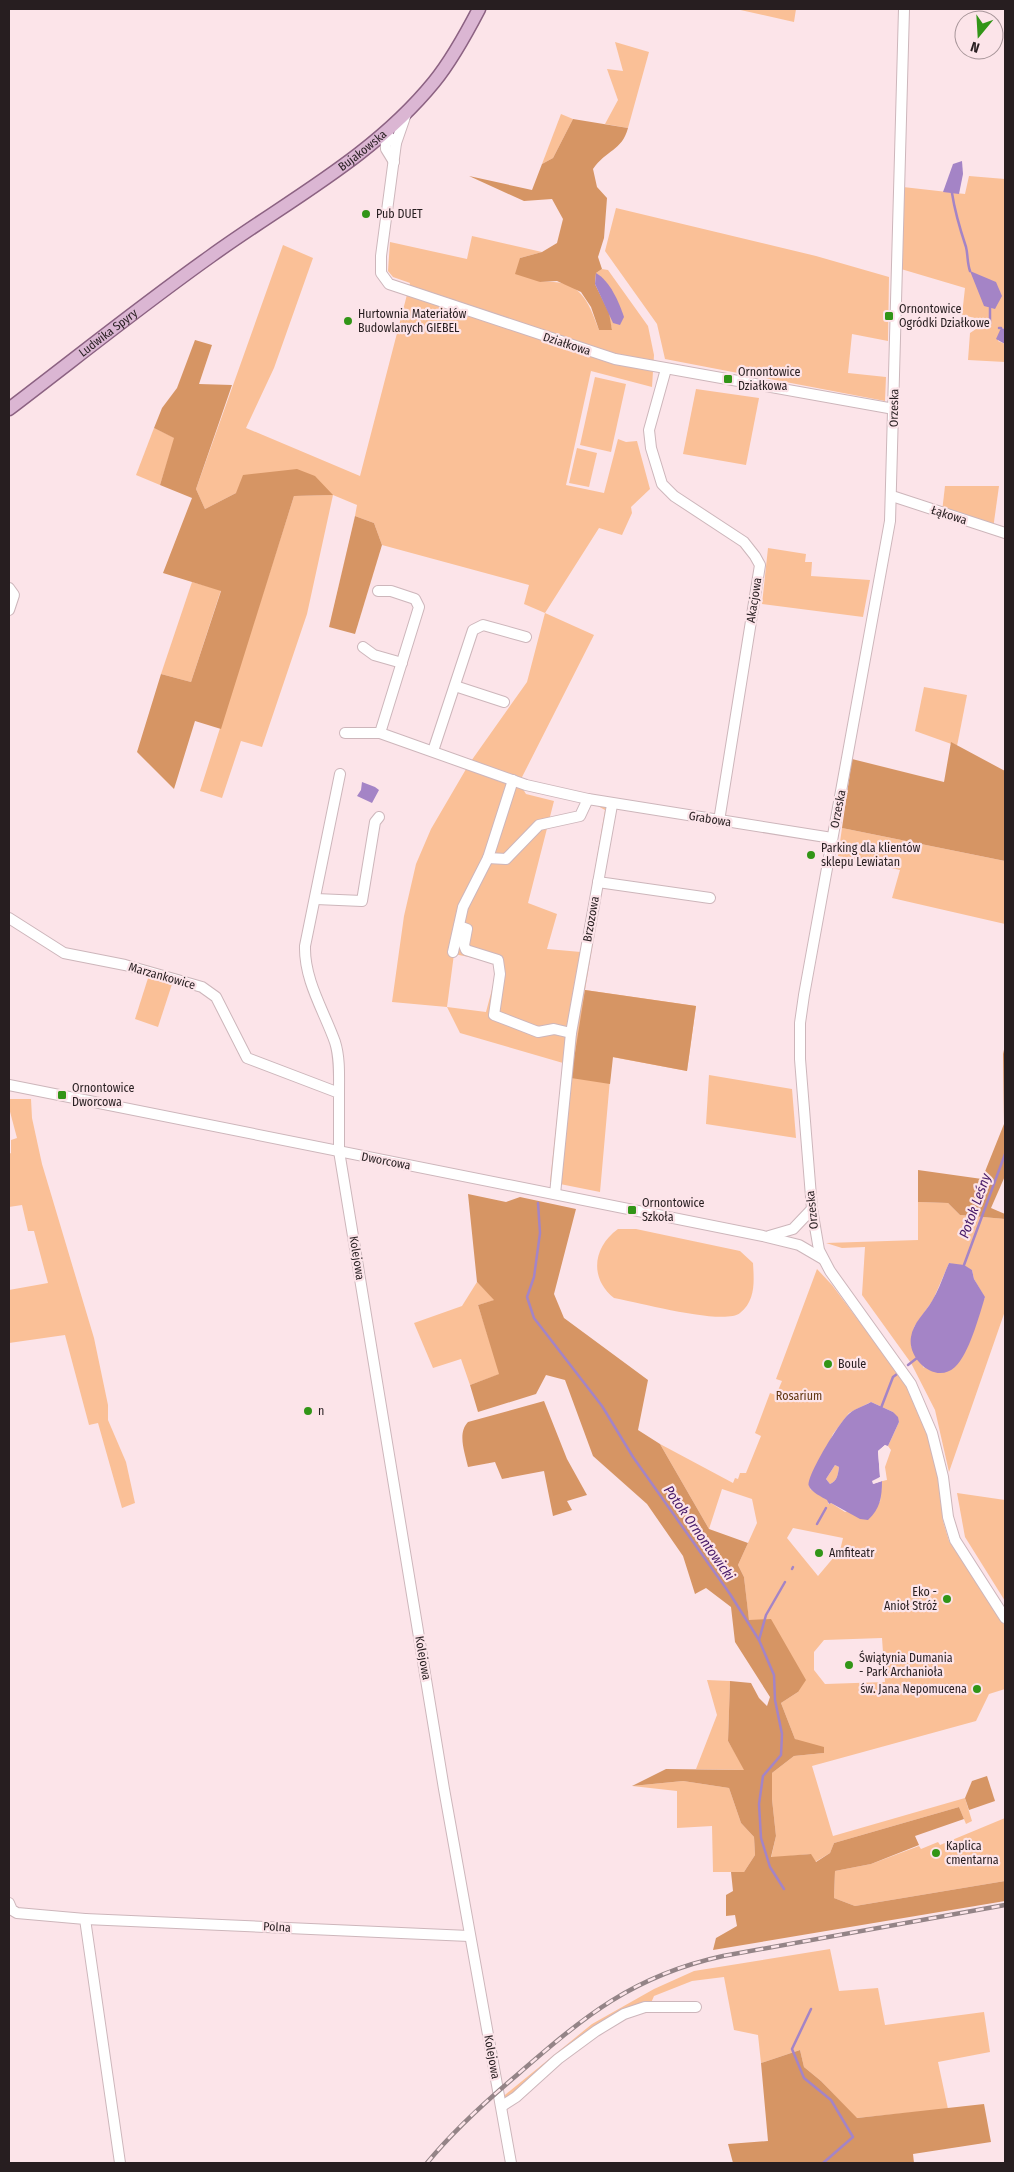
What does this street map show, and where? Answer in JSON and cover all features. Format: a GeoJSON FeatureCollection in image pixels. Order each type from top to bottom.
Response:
{"type":"FeatureCollection","features":[{"type":"Feature","properties":{"kind":"main road","name":"Bujakowska"},"geometry":{"type":"LineString","coordinates":[[209,257],[334,172],[385,133],[434,82],[454,54],[479,9]]}},
{"type":"Feature","properties":{"kind":"main road","name":"Ludwika Spyry"},"geometry":{"type":"LineString","coordinates":[[9,409],[209,257]]}},
{"type":"Feature","properties":{"kind":"street","name":"Orzeska"},"geometry":{"type":"LineString","coordinates":[[904,9],[890,521],[800,1023],[800,1059],[812,1209],[815,1235],[823,1259],[911,1384],[932,1433],[943,1477],[948,1517],[955,1540],[1005,1618]]}},
{"type":"Feature","properties":{"kind":"street","name":"Działkowa"},"geometry":{"type":"LineString","coordinates":[[408,111],[396,143],[381,256],[381,273],[389,284],[615,359],[894,408]]}},
{"type":"Feature","properties":{"kind":"street"},"geometry":{"type":"LineString","coordinates":[[385,133],[396,143]]}},
{"type":"Feature","properties":{"kind":"street"},"geometry":{"type":"LineString","coordinates":[[385,133],[386,149],[394,162]]}},
{"type":"Feature","properties":{"kind":"street"},"geometry":{"type":"LineString","coordinates":[[370,145],[386,149]]}},
{"type":"Feature","properties":{"kind":"street","name":"Akacjowa"},"geometry":{"type":"LineString","coordinates":[[666,369],[649,430],[651,448],[662,484],[674,496],[744,542],[760,565],[720,821]]}},
{"type":"Feature","properties":{"kind":"street","name":"Łąkowa"},"geometry":{"type":"LineString","coordinates":[[892,496],[1005,533]]}},
{"type":"Feature","properties":{"kind":"street"},"geometry":{"type":"LineString","coordinates":[[9,588],[14,595],[9,610]]}},
{"type":"Feature","properties":{"kind":"street"},"geometry":{"type":"LineString","coordinates":[[378,591],[391,591],[415,599],[420,607],[380,733]]}},
{"type":"Feature","properties":{"kind":"street"},"geometry":{"type":"LineString","coordinates":[[433,751],[473,630],[477,626],[483,625],[526,637]]}},
{"type":"Feature","properties":{"kind":"street"},"geometry":{"type":"LineString","coordinates":[[363,647],[374,655],[402,663]]}},
{"type":"Feature","properties":{"kind":"street"},"geometry":{"type":"LineString","coordinates":[[455,686],[504,702]]}},
{"type":"Feature","properties":{"kind":"street","name":"Grabowa"},"geometry":{"type":"LineString","coordinates":[[345,733],[380,733],[513,780],[588,799],[832,838]]}},
{"type":"Feature","properties":{"kind":"street"},"geometry":{"type":"LineString","coordinates":[[339,1152],[339,1093],[336,1044],[313,988],[305,959],[305,946],[340,774]]}},
{"type":"Feature","properties":{"kind":"street"},"geometry":{"type":"LineString","coordinates":[[453,952],[458,926],[466,901],[488,858],[513,780]]}},
{"type":"Feature","properties":{"kind":"street"},"geometry":{"type":"LineString","coordinates":[[488,858],[506,859],[539,825],[580,816],[588,799]]}},
{"type":"Feature","properties":{"kind":"street","name":"Brzozowa"},"geometry":{"type":"LineString","coordinates":[[555,1194],[571,1033],[612,804]]}},
{"type":"Feature","properties":{"kind":"street"},"geometry":{"type":"LineString","coordinates":[[316,899],[362,901],[375,822],[379,817]]}},
{"type":"Feature","properties":{"kind":"street"},"geometry":{"type":"LineString","coordinates":[[598,882],[710,898]]}},
{"type":"Feature","properties":{"kind":"street","name":"Marzankowice"},"geometry":{"type":"LineString","coordinates":[[9,918],[64,953],[125,965],[202,988],[216,998],[247,1058],[339,1093]]}},
{"type":"Feature","properties":{"kind":"street"},"geometry":{"type":"LineString","coordinates":[[458,926],[467,929],[464,945],[466,950],[498,960],[500,982],[494,1015],[538,1032],[554,1029],[571,1033]]}},
{"type":"Feature","properties":{"kind":"street","name":"Dworcowa"},"geometry":{"type":"LineString","coordinates":[[9,1085],[763,1236],[797,1245],[823,1259]]}},
{"type":"Feature","properties":{"kind":"street","name":"Kolejowa"},"geometry":{"type":"LineString","coordinates":[[339,1152],[470,1936],[511,2163]]}},
{"type":"Feature","properties":{"kind":"street"},"geometry":{"type":"LineString","coordinates":[[794,1228],[806,1228],[815,1235],[808,1244],[797,1245],[791,1240],[794,1228],[812,1209]]}},
{"type":"Feature","properties":{"kind":"street","name":"Dworcowa"},"geometry":{"type":"LineString","coordinates":[[763,1236],[794,1228]]}},
{"type":"Feature","properties":{"kind":"street","name":"Polna"},"geometry":{"type":"LineString","coordinates":[[9,1903],[12,1910],[16,1912],[84,1919],[470,1936]]}},
{"type":"Feature","properties":{"kind":"street"},"geometry":{"type":"LineString","coordinates":[[84,1919],[120,2163]]}},
{"type":"Feature","properties":{"kind":"street"},"geometry":{"type":"LineString","coordinates":[[502,2106],[516,2097],[558,2059],[624,2014],[645,2007],[696,2008]]}},
{"type":"Feature","properties":{"kind":"green space"},"geometry":{"type":"Polygon","coordinates":[[[736,9],[796,9],[794,22],[736,9]]]}},
{"type":"Feature","properties":{"kind":"green space"},"geometry":{"type":"Polygon","coordinates":[[[615,42],[649,52],[628,128],[605,124],[618,100],[607,69],[623,71],[615,42]]]}},
{"type":"Feature","properties":{"kind":"green space"},"geometry":{"type":"Polygon","coordinates":[[[561,114],[573,119],[553,158],[542,164],[561,114]]]}},
{"type":"Feature","properties":{"kind":"green space"},"geometry":{"type":"Polygon","coordinates":[[[969,176],[1005,179],[1005,329],[1001,328],[998,341],[1005,344],[1005,362],[968,360],[970,333],[988,321],[962,315],[965,288],[901,269],[903,187],[965,194],[969,176]]]}},
{"type":"Feature","properties":{"kind":"green space"},"geometry":{"type":"Polygon","coordinates":[[[616,208],[816,256],[889,277],[888,341],[852,334],[848,373],[886,377],[885,401],[665,359],[657,324],[605,251],[616,208]]]}},
{"type":"Feature","properties":{"kind":"green space"},"geometry":{"type":"Polygon","coordinates":[[[472,236],[542,252],[520,258],[540,282],[564,284],[580,292],[590,308],[599,330],[612,329],[596,273],[602,269],[608,270],[648,326],[654,355],[652,387],[591,371],[566,485],[604,493],[618,439],[626,442],[637,441],[650,489],[631,507],[632,513],[622,535],[599,528],[545,613],[524,604],[529,585],[382,545],[374,523],[355,516],[357,505],[333,495],[307,614],[262,747],[241,741],[222,798],[200,791],[294,496],[332,495],[236,493],[205,509],[196,489],[283,245],[313,258],[274,368],[246,428],[360,476],[410,283],[393,277],[388,271],[390,242],[467,259],[472,236]]]}},
{"type":"Feature","properties":{"kind":"green space"},"geometry":{"type":"Polygon","coordinates":[[[595,377],[626,384],[611,452],[580,445],[595,377]]]}},
{"type":"Feature","properties":{"kind":"green space"},"geometry":{"type":"Polygon","coordinates":[[[696,389],[759,398],[746,465],[683,454],[696,389]]]}},
{"type":"Feature","properties":{"kind":"green space"},"geometry":{"type":"Polygon","coordinates":[[[154,428],[175,438],[160,485],[136,475],[154,428]]]}},
{"type":"Feature","properties":{"kind":"green space"},"geometry":{"type":"Polygon","coordinates":[[[577,448],[597,453],[589,487],[569,483],[577,448]]]}},
{"type":"Feature","properties":{"kind":"green space"},"geometry":{"type":"Polygon","coordinates":[[[945,486],[999,486],[993,529],[942,512],[945,486]]]}},
{"type":"Feature","properties":{"kind":"green space"},"geometry":{"type":"Polygon","coordinates":[[[768,548],[806,554],[805,562],[812,562],[811,576],[870,580],[863,617],[762,604],[768,548]]]}},
{"type":"Feature","properties":{"kind":"green space"},"geometry":{"type":"Polygon","coordinates":[[[192,582],[221,590],[191,682],[161,674],[192,582]]]}},
{"type":"Feature","properties":{"kind":"green space"},"geometry":{"type":"Polygon","coordinates":[[[545,613],[594,635],[519,783],[526,794],[554,801],[528,903],[557,914],[547,949],[581,952],[605,810],[589,801],[612,805],[615,812],[585,990],[696,1006],[687,1071],[612,1057],[600,1192],[550,1182],[563,1063],[460,1033],[447,1007],[392,1002],[404,916],[416,864],[431,829],[469,764],[527,682],[545,613]],[[454,954],[447,1007],[486,1012],[499,963],[454,954]]]}},
{"type":"Feature","properties":{"kind":"green space"},"geometry":{"type":"Polygon","coordinates":[[[924,687],[967,695],[957,746],[915,731],[924,687]]]}},
{"type":"Feature","properties":{"kind":"green space"},"geometry":{"type":"Polygon","coordinates":[[[842,828],[1005,861],[1005,924],[892,898],[900,870],[838,856],[842,828]]]}},
{"type":"Feature","properties":{"kind":"green space"},"geometry":{"type":"Polygon","coordinates":[[[149,975],[173,981],[158,1027],[135,1019],[149,975]]]}},
{"type":"Feature","properties":{"kind":"green space"},"geometry":{"type":"Polygon","coordinates":[[[709,1075],[792,1089],[796,1138],[706,1124],[709,1075]]]}},
{"type":"Feature","properties":{"kind":"green space"},"geometry":{"type":"Polygon","coordinates":[[[9,1099],[31,1099],[32,1118],[42,1164],[94,1338],[108,1405],[108,1420],[126,1462],[135,1503],[122,1508],[98,1423],[89,1425],[65,1335],[9,1343],[9,1290],[48,1283],[34,1231],[28,1231],[22,1205],[9,1207],[9,1154],[11,1153],[11,1140],[17,1138],[9,1108],[9,1099]]]}},
{"type":"Feature","properties":{"kind":"green space"},"geometry":{"type":"Polygon","coordinates":[[[918,1202],[948,1203],[960,1215],[1005,1219],[1005,1311],[949,1472],[935,1410],[911,1363],[862,1295],[865,1247],[842,1248],[826,1243],[918,1240],[918,1202]],[[949,1263],[933,1300],[914,1327],[911,1346],[924,1368],[985,1298],[974,1279],[972,1270],[949,1263]]]}},
{"type":"Feature","properties":{"kind":"green space"},"geometry":{"type":"Polygon","coordinates":[[[618,1229],[636,1229],[740,1251],[753,1263],[753,1290],[749,1302],[740,1313],[717,1317],[680,1312],[614,1298],[601,1281],[597,1263],[603,1245],[618,1229]]]}},
{"type":"Feature","properties":{"kind":"green space","name":"Rosarium"},"geometry":{"type":"Polygon","coordinates":[[[817,1269],[832,1285],[909,1388],[928,1436],[938,1478],[943,1521],[949,1541],[1005,1626],[1005,1689],[989,1694],[976,1721],[812,1766],[833,1836],[965,1798],[972,1821],[966,1824],[959,1807],[834,1843],[830,1853],[815,1862],[810,1854],[771,1858],[776,1836],[772,1799],[772,1773],[794,1756],[824,1753],[795,1739],[781,1703],[798,1692],[749,1621],[744,1577],[738,1565],[757,1523],[752,1499],[722,1489],[709,1529],[660,1444],[733,1483],[735,1478],[738,1479],[740,1473],[746,1473],[761,1436],[755,1433],[770,1393],[776,1395],[782,1381],[776,1379],[817,1269]],[[871,1402],[849,1413],[833,1434],[810,1489],[828,1500],[828,1504],[831,1503],[845,1512],[880,1502],[882,1481],[887,1480],[885,1467],[891,1450],[888,1446],[899,1422],[893,1412],[871,1402]],[[793,1528],[787,1538],[818,1576],[834,1557],[838,1559],[843,1538],[793,1528]],[[882,1638],[824,1640],[814,1652],[814,1670],[825,1684],[885,1682],[882,1638]]]}},
{"type":"Feature","properties":{"kind":"green space"},"geometry":{"type":"Polygon","coordinates":[[[477,1282],[495,1300],[478,1305],[500,1374],[470,1385],[461,1359],[433,1368],[414,1323],[462,1306],[477,1282]]]}},
{"type":"Feature","properties":{"kind":"green space"},"geometry":{"type":"Polygon","coordinates":[[[835,1465],[839,1467],[838,1475],[830,1484],[826,1479],[835,1465]]]}},
{"type":"Feature","properties":{"kind":"green space"},"geometry":{"type":"Polygon","coordinates":[[[957,1493],[1005,1500],[1005,1601],[965,1537],[957,1493]]]}},
{"type":"Feature","properties":{"kind":"green space"},"geometry":{"type":"Polygon","coordinates":[[[707,1680],[730,1681],[728,1741],[745,1770],[696,1769],[717,1715],[707,1680]]]}},
{"type":"Feature","properties":{"kind":"green space"},"geometry":{"type":"Polygon","coordinates":[[[683,1781],[729,1788],[741,1823],[754,1837],[755,1855],[744,1872],[713,1872],[712,1826],[677,1828],[677,1791],[632,1786],[683,1781]]]}},
{"type":"Feature","properties":{"kind":"green space"},"geometry":{"type":"Polygon","coordinates":[[[1005,1818],[1005,1881],[855,1906],[834,1898],[835,1871],[871,1864],[919,1846],[921,1849],[938,1842],[940,1845],[1005,1818]]]}},
{"type":"Feature","properties":{"kind":"green space"},"geometry":{"type":"Polygon","coordinates":[[[830,1949],[839,1991],[878,1988],[885,2025],[984,2012],[990,2052],[938,2062],[948,2109],[856,2118],[821,2081],[804,2067],[800,2050],[761,2063],[758,2035],[734,2030],[724,1977],[692,1981],[654,1996],[651,2003],[624,2014],[502,2106],[500,2099],[592,2024],[654,1989],[694,1971],[830,1949]]]}},
{"type":"Feature","properties":{"kind":"shaded area"},"geometry":{"type":"Polygon","coordinates":[[[573,119],[628,128],[618,146],[593,169],[597,187],[607,198],[604,238],[598,257],[602,269],[596,273],[595,284],[609,313],[612,330],[599,330],[591,307],[581,292],[557,281],[540,282],[515,274],[520,258],[542,252],[557,243],[563,219],[552,199],[524,201],[469,176],[532,190],[542,164],[553,158],[573,119]]]}},
{"type":"Feature","properties":{"kind":"shaded area"},"geometry":{"type":"Polygon","coordinates":[[[962,161],[963,174],[959,194],[943,192],[953,164],[962,161]]]}},
{"type":"Feature","properties":{"kind":"shaded area"},"geometry":{"type":"Polygon","coordinates":[[[970,271],[996,282],[1002,296],[995,309],[984,306],[970,271]]]}},
{"type":"Feature","properties":{"kind":"shaded area"},"geometry":{"type":"Polygon","coordinates":[[[596,273],[606,281],[617,299],[624,317],[620,325],[613,323],[595,284],[596,273]]]}},
{"type":"Feature","properties":{"kind":"shaded area"},"geometry":{"type":"Polygon","coordinates":[[[1001,328],[1005,329],[1005,344],[996,339],[1001,328]]]}},
{"type":"Feature","properties":{"kind":"shaded area"},"geometry":{"type":"Polygon","coordinates":[[[195,340],[212,345],[199,384],[232,385],[196,489],[205,509],[236,493],[243,475],[297,469],[315,476],[333,495],[294,496],[221,729],[195,721],[174,789],[137,752],[161,674],[191,682],[221,591],[163,573],[192,498],[160,485],[174,438],[154,428],[162,408],[177,388],[195,340]]]}},
{"type":"Feature","properties":{"kind":"shaded area"},"geometry":{"type":"Polygon","coordinates":[[[355,516],[374,523],[382,545],[355,634],[329,627],[355,516]]]}},
{"type":"Feature","properties":{"kind":"shaded area"},"geometry":{"type":"Polygon","coordinates":[[[951,742],[1005,771],[1005,861],[842,828],[852,759],[944,782],[951,742]]]}},
{"type":"Feature","properties":{"kind":"shaded area"},"geometry":{"type":"Polygon","coordinates":[[[362,782],[379,790],[372,803],[357,796],[361,790],[362,782]]]}},
{"type":"Feature","properties":{"kind":"shaded area"},"geometry":{"type":"Polygon","coordinates":[[[585,990],[696,1006],[687,1071],[613,1057],[610,1084],[571,1078],[585,990]]]}},
{"type":"Feature","properties":{"kind":"shaded area"},"geometry":{"type":"Polygon","coordinates":[[[1005,1045],[1005,1176],[991,1208],[1005,1214],[1005,1219],[960,1215],[948,1203],[918,1202],[918,1170],[982,1179],[1004,1124],[1003,1054],[1005,1045]]]}},
{"type":"Feature","properties":{"kind":"shaded area"},"geometry":{"type":"Polygon","coordinates":[[[468,1194],[506,1202],[520,1197],[576,1209],[554,1294],[564,1318],[648,1380],[638,1430],[660,1444],[709,1529],[748,1543],[738,1565],[744,1577],[749,1620],[771,1619],[806,1680],[798,1692],[781,1703],[795,1739],[824,1747],[824,1753],[794,1756],[772,1773],[772,1799],[776,1836],[771,1857],[811,1854],[816,1862],[830,1853],[834,1843],[959,1807],[964,1819],[915,1836],[919,1845],[871,1864],[835,1871],[834,1898],[855,1906],[1005,1881],[1005,1901],[713,1950],[716,1938],[737,1926],[735,1915],[726,1916],[726,1895],[733,1891],[731,1872],[744,1872],[755,1855],[754,1837],[741,1823],[729,1788],[683,1781],[632,1786],[666,1769],[744,1770],[728,1741],[730,1681],[751,1683],[759,1698],[767,1706],[770,1697],[735,1642],[731,1607],[706,1588],[695,1594],[683,1556],[647,1504],[593,1456],[565,1380],[546,1375],[536,1394],[478,1412],[470,1385],[499,1374],[478,1305],[494,1300],[477,1282],[468,1194]]]}},
{"type":"Feature","properties":{"kind":"shaded area"},"geometry":{"type":"Polygon","coordinates":[[[949,1263],[964,1265],[972,1270],[974,1279],[985,1297],[965,1353],[955,1367],[947,1372],[940,1373],[924,1367],[918,1361],[911,1345],[911,1337],[917,1323],[939,1288],[949,1263]]]}},
{"type":"Feature","properties":{"kind":"shaded area"},"geometry":{"type":"Polygon","coordinates":[[[544,1401],[567,1459],[587,1495],[567,1501],[572,1510],[553,1516],[544,1471],[502,1479],[495,1462],[468,1467],[462,1437],[468,1422],[544,1401]]]}},
{"type":"Feature","properties":{"kind":"shaded area"},"geometry":{"type":"Polygon","coordinates":[[[871,1402],[893,1412],[898,1417],[899,1422],[888,1446],[885,1445],[878,1451],[880,1477],[873,1484],[882,1481],[882,1492],[878,1507],[868,1520],[860,1519],[831,1503],[829,1504],[827,1500],[810,1488],[809,1481],[818,1461],[845,1418],[850,1413],[871,1402]],[[835,1465],[826,1479],[830,1484],[837,1477],[839,1467],[835,1465]]]}},
{"type":"Feature","properties":{"kind":"shaded area"},"geometry":{"type":"Polygon","coordinates":[[[987,1776],[995,1801],[969,1810],[965,1798],[972,1781],[987,1776]]]}},
{"type":"Feature","properties":{"kind":"shaded area"},"geometry":{"type":"Polygon","coordinates":[[[800,2050],[804,2067],[821,2081],[857,2118],[984,2104],[991,2142],[913,2154],[914,2163],[733,2163],[728,2144],[768,2141],[761,2063],[800,2050]]]}},
{"type":"Feature","properties":{"kind":"pier"},"geometry":{"type":"Polygon","coordinates":[[[885,1445],[889,1448],[881,1452],[882,1479],[885,1480],[873,1484],[872,1481],[880,1477],[878,1451],[885,1445]]]}},
{"type":"Feature","properties":{"kind":"waterway"},"geometry":{"type":"LineString","coordinates":[[952,193],[970,271]]}},
{"type":"Feature","properties":{"kind":"waterway"},"geometry":{"type":"LineString","coordinates":[[990,308],[990,324]]}},
{"type":"Feature","properties":{"kind":"waterway","name":"Potok Leśny"},"geometry":{"type":"LineString","coordinates":[[964,1265],[1005,1154]]}},
{"type":"Feature","properties":{"kind":"waterway","name":"Potok Ornontowicki"},"geometry":{"type":"LineString","coordinates":[[538,1203],[540,1233],[534,1277],[527,1297],[534,1318],[602,1406],[633,1457],[730,1594],[759,1640],[774,1675],[775,1700],[782,1734],[781,1755],[763,1776],[759,1804],[761,1838],[770,1867],[784,1889]]}},
{"type":"Feature","properties":{"kind":"waterway"},"geometry":{"type":"LineString","coordinates":[[908,1365],[917,1358]]}},
{"type":"Feature","properties":{"kind":"waterway"},"geometry":{"type":"LineString","coordinates":[[881,1408],[893,1377],[897,1374]]}},
{"type":"Feature","properties":{"kind":"waterway"},"geometry":{"type":"LineString","coordinates":[[817,1524],[826,1508]]}},
{"type":"Feature","properties":{"kind":"waterway"},"geometry":{"type":"LineString","coordinates":[[759,1640],[766,1615],[785,1582]]}},
{"type":"Feature","properties":{"kind":"waterway","name":"Potok Ornontowicki"},"geometry":{"type":"LineString","coordinates":[[811,2009],[792,2049],[804,2078],[831,2100],[853,2137],[823,2163]]}},
{"type":"Feature","properties":{"kind":"railway"},"geometry":{"type":"LineString","coordinates":[[427,2163],[448,2139],[482,2106],[565,2034],[611,2001],[662,1975],[691,1964],[723,1956],[1005,1905]]}},
{"type":"Feature","properties":{"kind":"place","name":"Pub DUET"},"geometry":{"type":"Point","coordinates":[366,214]}},
{"type":"Feature","properties":{"kind":"place","name":"Ornontowice Ogródki Działkowe"},"geometry":{"type":"Point","coordinates":[889,316]}},
{"type":"Feature","properties":{"kind":"place","name":"Hurtownia Materiałów Budowlanych GIEBEL"},"geometry":{"type":"Point","coordinates":[348,321]}},
{"type":"Feature","properties":{"kind":"place","name":"Ornontowice Działkowa"},"geometry":{"type":"Point","coordinates":[728,379]}},
{"type":"Feature","properties":{"kind":"place","name":"Parking dla klientów sklepu Lewiatan"},"geometry":{"type":"Point","coordinates":[811,855]}},
{"type":"Feature","properties":{"kind":"place","name":"Ornontowice Dworcowa"},"geometry":{"type":"Point","coordinates":[62,1095]}},
{"type":"Feature","properties":{"kind":"place","name":"Ornontowice Szkoła"},"geometry":{"type":"Point","coordinates":[632,1210]}},
{"type":"Feature","properties":{"kind":"place","name":"Boule"},"geometry":{"type":"Point","coordinates":[828,1364]}},
{"type":"Feature","properties":{"kind":"place","name":"n"},"geometry":{"type":"Point","coordinates":[308,1411]}},
{"type":"Feature","properties":{"kind":"place","name":"Amfiteatr"},"geometry":{"type":"Point","coordinates":[819,1553]}},
{"type":"Feature","properties":{"kind":"place","name":"Eko - Anioł Stróż"},"geometry":{"type":"Point","coordinates":[947,1599]}},
{"type":"Feature","properties":{"kind":"place","name":"Świątynia Dumania - Park Archanioła"},"geometry":{"type":"Point","coordinates":[849,1665]}},
{"type":"Feature","properties":{"kind":"place","name":"św. Jana Nepomucena"},"geometry":{"type":"Point","coordinates":[977,1689]}},
{"type":"Feature","properties":{"kind":"place","name":"Kaplica cmentarna"},"geometry":{"type":"Point","coordinates":[936,1853]}}]}
